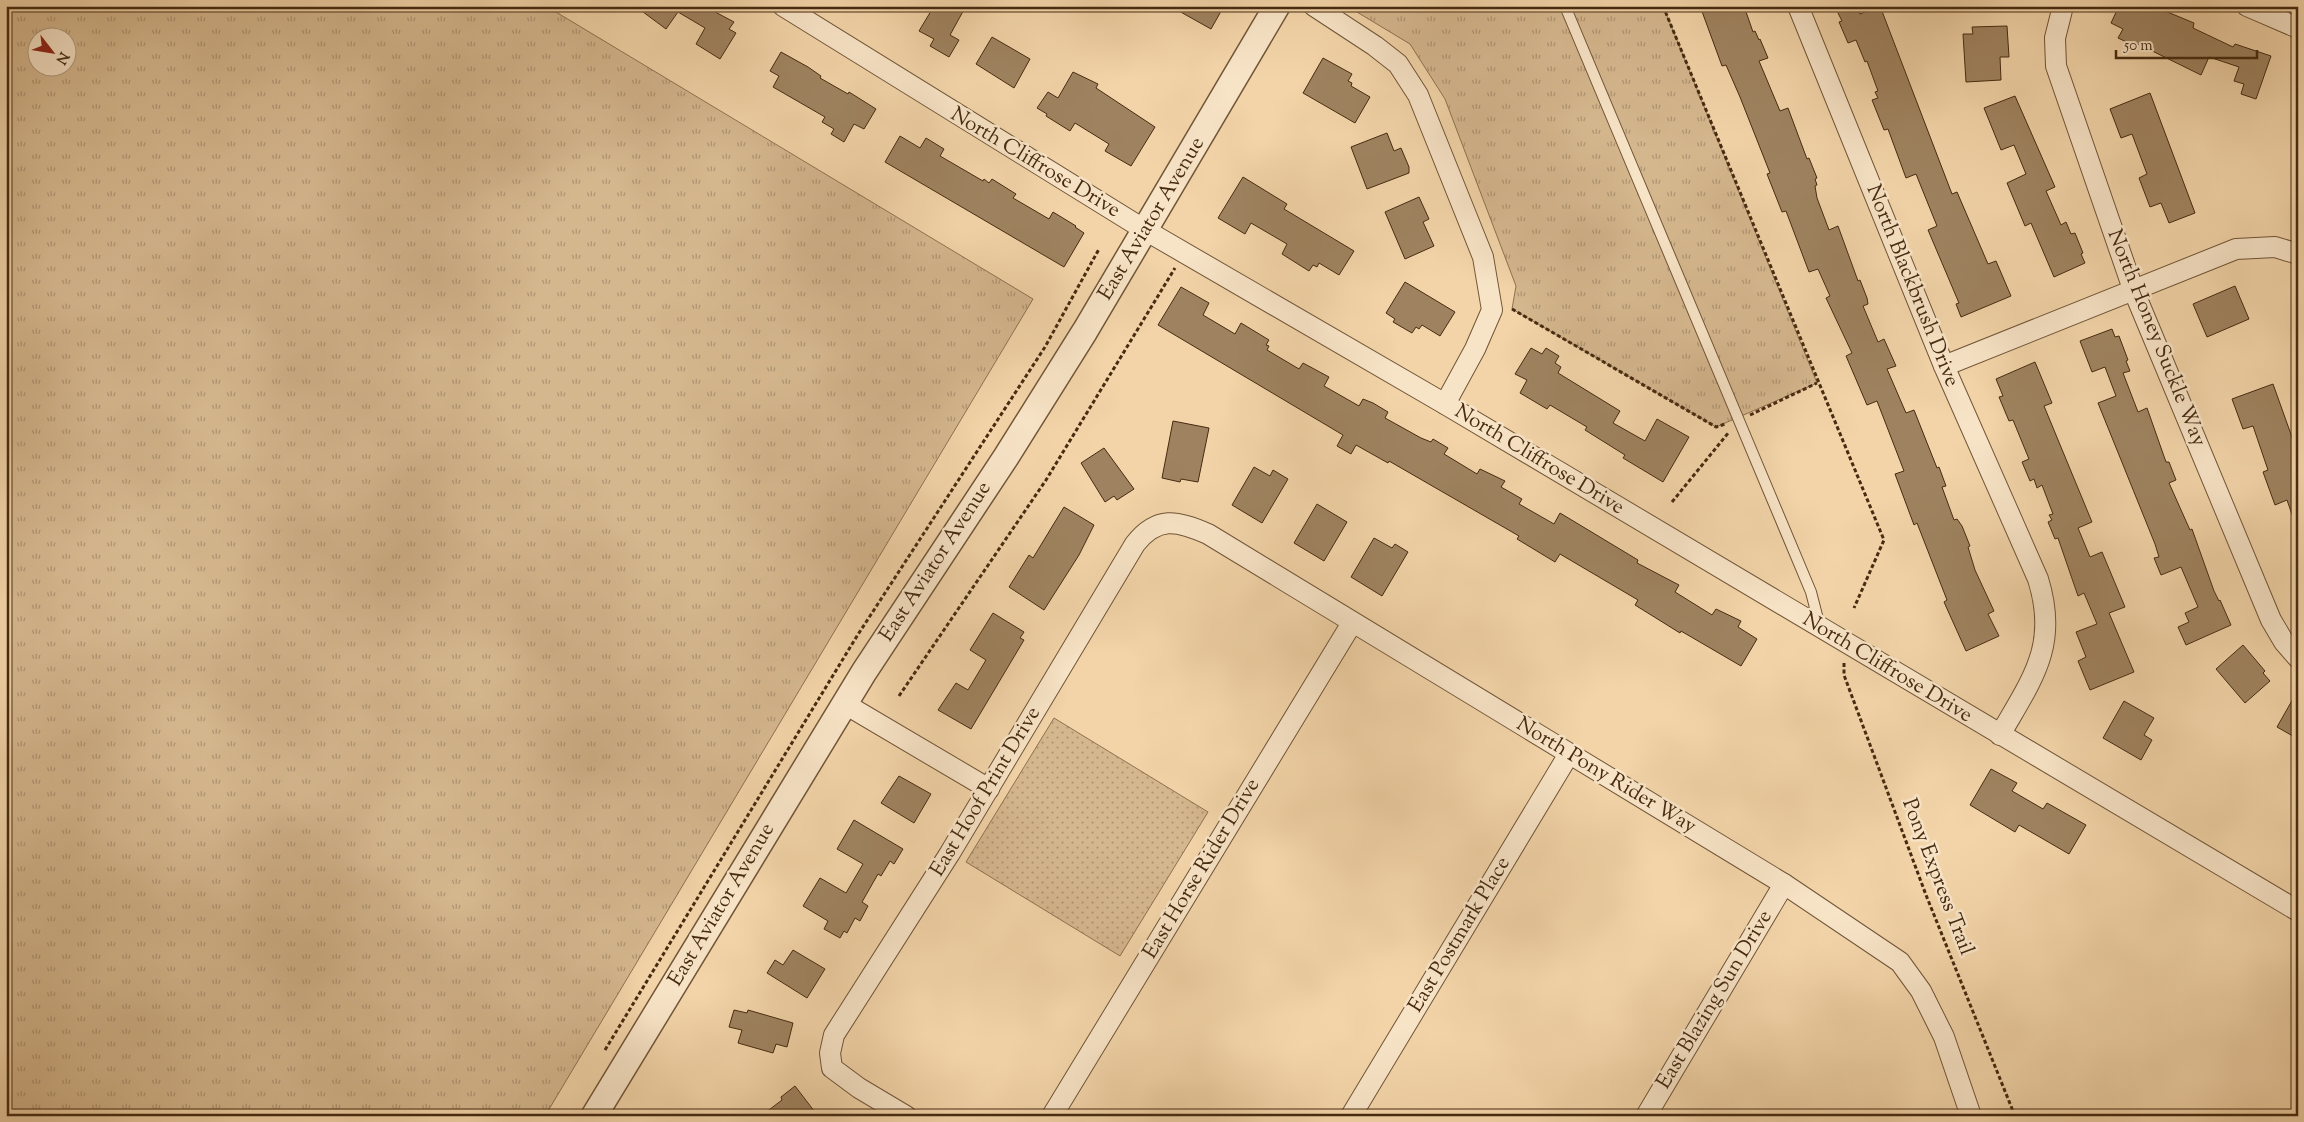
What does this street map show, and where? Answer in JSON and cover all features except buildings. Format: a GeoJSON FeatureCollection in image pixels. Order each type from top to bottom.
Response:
{"type":"FeatureCollection","features":[{"type":"Feature","properties":{"kind":"street","name":"North Cliffrose Drive"},"geometry":{"type":"LineString","coordinates":[[782,6],[1145,230],[1445,404],[1821,630],[2298,911]]}},
{"type":"Feature","properties":{"kind":"street","name":"East Aviator Avenue"},"geometry":{"type":"LineString","coordinates":[[594,1116],[912,597],[1038,408],[1277,6]]}},
{"type":"Feature","properties":{"kind":"street"},"geometry":{"type":"LineString","coordinates":[[1314,6],[1375,46],[1398,64],[1418,95],[1483,257],[1492,310],[1475,348],[1445,404]]}},
{"type":"Feature","properties":{"kind":"street","name":"North Blackbrush Drive"},"geometry":{"type":"LineString","coordinates":[[1798,6],[1944,366],[2031,563],[2043,595],[2046,612],[2045,643],[2036,670],[2000,735]]}},
{"type":"Feature","properties":{"kind":"street","name":"North Honey Suckle Way"},"geometry":{"type":"LineString","coordinates":[[2063,6],[2055,38],[2056,66],[2133,289],[2271,620],[2284,642],[2298,658]]}},
{"type":"Feature","properties":{"kind":"street"},"geometry":{"type":"LineString","coordinates":[[2247,6],[2298,28]]}},
{"type":"Feature","properties":{"kind":"street"},"geometry":{"type":"LineString","coordinates":[[1944,366],[2236,249],[2259,246],[2275,247],[2298,254]]}},
{"type":"Feature","properties":{"kind":"street","name":"North Pony Rider Way"},"geometry":{"type":"LineString","coordinates":[[1158,523],[1185,525],[1208,534],[1784,884],[1900,962],[1921,991],[1944,1037],[1971,1116]]}},
{"type":"Feature","properties":{"kind":"street","name":"East Hoof Print Drive"},"geometry":{"type":"LineString","coordinates":[[906,1116],[859,1088],[832,1068],[830,1053],[834,1036],[989,789],[1135,544],[1143,534],[1158,523]]}},
{"type":"Feature","properties":{"kind":"street","name":"East Horse Rider Drive"},"geometry":{"type":"LineString","coordinates":[[1052,1116],[1352,623]]}},
{"type":"Feature","properties":{"kind":"street"},"geometry":{"type":"LineString","coordinates":[[845,704],[989,789]]}},
{"type":"Feature","properties":{"kind":"street","name":"East Postmark Place"},"geometry":{"type":"LineString","coordinates":[[1351,1116],[1570,754]]}},
{"type":"Feature","properties":{"kind":"street","name":"East Blazing Sun Drive"},"geometry":{"type":"LineString","coordinates":[[1646,1116],[1784,884]]}},
{"type":"Feature","properties":{"kind":"lane"},"geometry":{"type":"LineString","coordinates":[[1564,6],[1811,592],[1821,630]]}},
{"type":"Feature","properties":{"kind":"path"},"geometry":{"type":"LineString","coordinates":[[1663,6],[1817,383],[1884,540],[1854,608]]}},
{"type":"Feature","properties":{"kind":"path"},"geometry":{"type":"LineString","coordinates":[[898,696],[1046,480],[1177,265]]}},
{"type":"Feature","properties":{"kind":"path"},"geometry":{"type":"LineString","coordinates":[[1512,309],[1716,426],[1739,419],[1817,383]]}},
{"type":"Feature","properties":{"kind":"path"},"geometry":{"type":"LineString","coordinates":[[1672,502],[1739,419]]}},
{"type":"Feature","properties":{"kind":"path","name":"Pony Express Trail"},"geometry":{"type":"LineString","coordinates":[[1851,647],[1845,660],[1844,674],[1926,895],[2015,1116]]}},
{"type":"Feature","properties":{"kind":"green space"},"geometry":{"type":"Polygon","coordinates":[[[6,6],[546,6],[1033,299],[545,1116],[6,1116],[6,6]]]}},
{"type":"Feature","properties":{"kind":"green space"},"geometry":{"type":"Polygon","coordinates":[[[1347,6],[1663,6],[1817,383],[1716,427],[1512,309],[1516,286],[1445,99],[1410,44],[1347,6]]]}},
{"type":"Feature","properties":{"kind":"green space"},"geometry":{"type":"Polygon","coordinates":[[[1054,718],[1208,812],[1120,956],[966,862],[1054,718]]]}}]}
